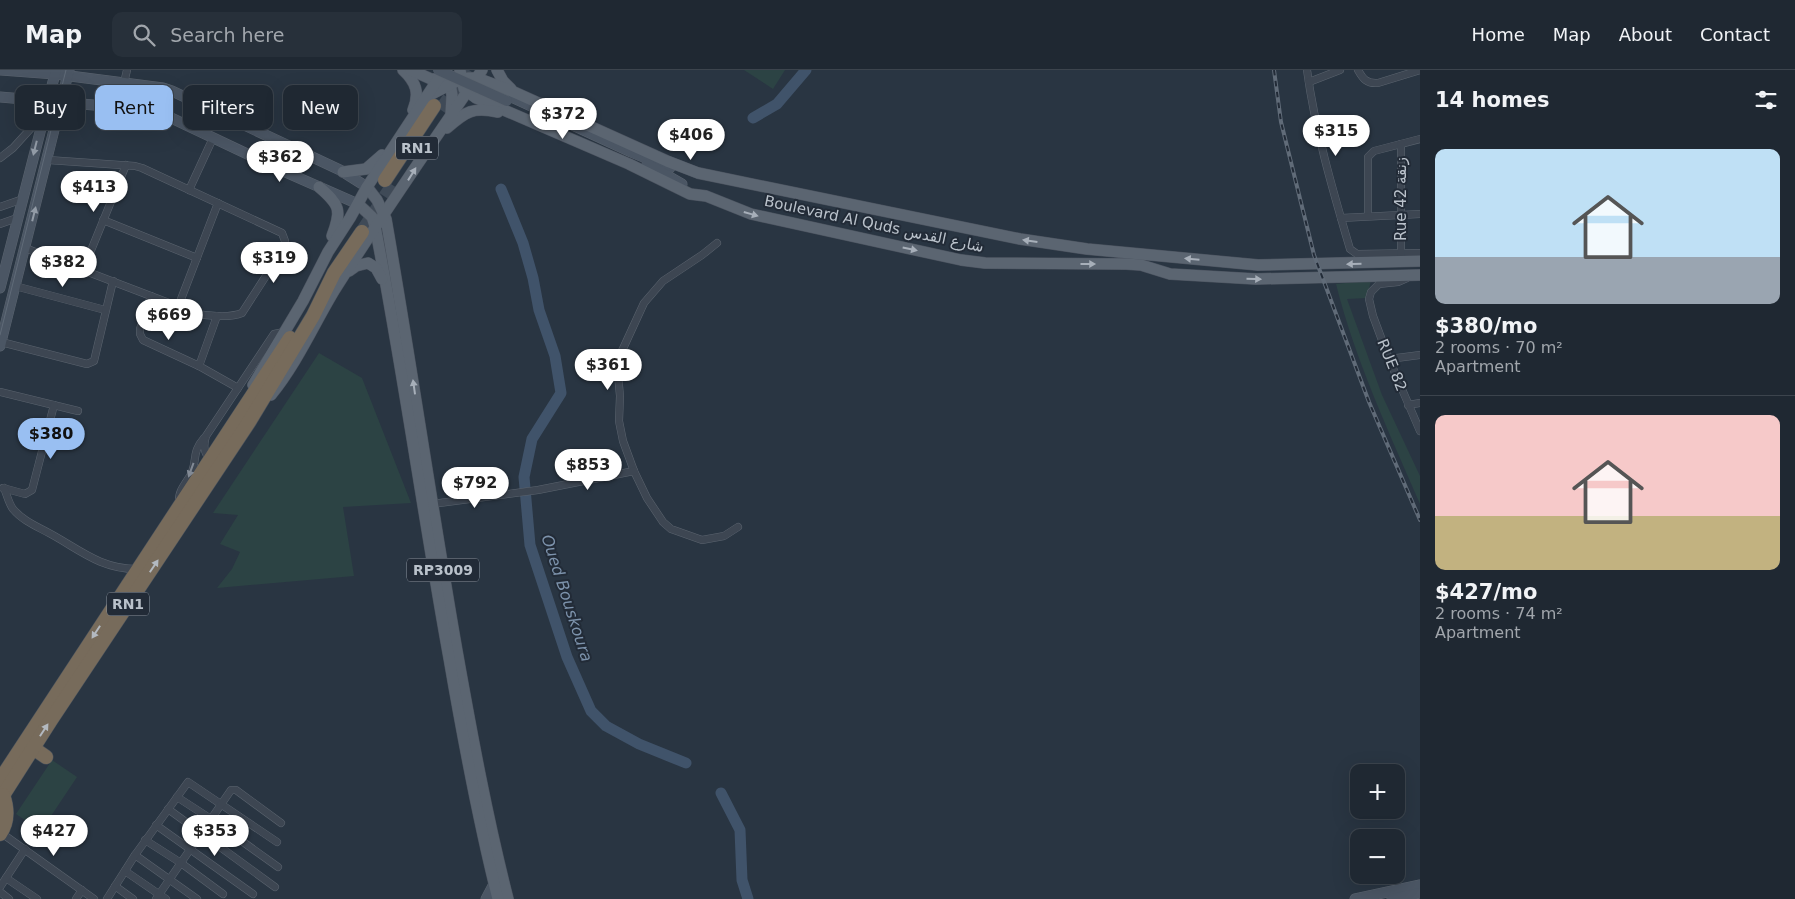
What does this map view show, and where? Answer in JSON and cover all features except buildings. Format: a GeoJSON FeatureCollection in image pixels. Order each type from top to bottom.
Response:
{"type":"FeatureCollection","features":[{"type":"Feature","properties":{"kind":"highway","name":"RN1"},"geometry":{"type":"LineString","coordinates":[[389,187],[441,106]]}},
{"type":"Feature","properties":{"kind":"highway","name":"RN1"},"geometry":{"type":"LineString","coordinates":[[2,786],[33,748],[244,419],[355,226]]}},
{"type":"Feature","properties":{"kind":"highway","name":"RN1"},"geometry":{"type":"LineString","coordinates":[[2,786],[137,569],[209,459],[244,419]]}},
{"type":"Feature","properties":{"kind":"highway"},"geometry":{"type":"LineString","coordinates":[[33,748],[46,757]]}},
{"type":"Feature","properties":{"kind":"highway"},"geometry":{"type":"LineString","coordinates":[[0,833],[7,814],[2,786]]}},
{"type":"Feature","properties":{"kind":"main road"},"geometry":{"type":"LineString","coordinates":[[1,70],[68,73],[172,91],[343,172],[375,208],[390,239]]}},
{"type":"Feature","properties":{"kind":"main road"},"geometry":{"type":"LineString","coordinates":[[343,172],[359,171],[370,166],[398,140],[406,128],[415,105],[417,89],[414,81],[403,70]]}},
{"type":"Feature","properties":{"kind":"main road"},"geometry":{"type":"LineString","coordinates":[[411,70],[431,79],[450,75],[478,73]]}},
{"type":"Feature","properties":{"kind":"main road"},"geometry":{"type":"LineString","coordinates":[[497,70],[510,96]]}},
{"type":"Feature","properties":{"kind":"main road"},"geometry":{"type":"LineString","coordinates":[[51,85],[55,72]]}},
{"type":"Feature","properties":{"kind":"main road"},"geometry":{"type":"LineString","coordinates":[[406,128],[441,106],[467,93],[478,73]]}},
{"type":"Feature","properties":{"kind":"main road","name":"Boulevard Al Quds شارع القدس"},"geometry":{"type":"LineString","coordinates":[[478,73],[510,96],[698,173],[1020,240],[1087,249],[1258,265],[1420,261]]}},
{"type":"Feature","properties":{"kind":"main road"},"geometry":{"type":"LineString","coordinates":[[441,106],[450,75]]}},
{"type":"Feature","properties":{"kind":"main road"},"geometry":{"type":"LineString","coordinates":[[450,75],[467,93]]}},
{"type":"Feature","properties":{"kind":"main road"},"geometry":{"type":"LineString","coordinates":[[450,75],[510,96],[630,154],[706,196]]}},
{"type":"Feature","properties":{"kind":"main road"},"geometry":{"type":"LineString","coordinates":[[431,142],[450,75]]}},
{"type":"Feature","properties":{"kind":"main road","name":"Boulevard Al Quds شارع القدس"},"geometry":{"type":"LineString","coordinates":[[467,93],[646,172],[690,194],[706,196],[751,214],[960,260],[985,263],[1126,264],[1141,265],[1170,274],[1256,279],[1415,275]]}},
{"type":"Feature","properties":{"kind":"main road"},"geometry":{"type":"LineString","coordinates":[[0,97],[15,98]]}},
{"type":"Feature","properties":{"kind":"main road"},"geometry":{"type":"LineString","coordinates":[[85,105],[152,111],[165,115],[319,187],[358,204],[375,208]]}},
{"type":"Feature","properties":{"kind":"main road"},"geometry":{"type":"LineString","coordinates":[[244,419],[282,382],[308,341],[334,292],[347,273],[375,208],[389,187],[431,142],[456,119],[471,110],[481,109],[521,117]]}},
{"type":"Feature","properties":{"kind":"main road"},"geometry":{"type":"LineString","coordinates":[[0,288],[40,130]]}},
{"type":"Feature","properties":{"kind":"main road"},"geometry":{"type":"LineString","coordinates":[[0,344],[55,130]]}},
{"type":"Feature","properties":{"kind":"main road"},"geometry":{"type":"LineString","coordinates":[[390,239],[389,187],[398,140]]}},
{"type":"Feature","properties":{"kind":"main road"},"geometry":{"type":"LineString","coordinates":[[630,154],[694,175],[747,184]]}},
{"type":"Feature","properties":{"kind":"main road"},"geometry":{"type":"LineString","coordinates":[[244,419],[256,377],[303,301],[328,251],[339,213],[332,198],[319,187]]}},
{"type":"Feature","properties":{"kind":"main road"},"geometry":{"type":"LineString","coordinates":[[328,251],[355,226],[361,215],[375,208],[389,187]]}},
{"type":"Feature","properties":{"kind":"main road"},"geometry":{"type":"LineString","coordinates":[[358,204],[375,208]]}},
{"type":"Feature","properties":{"kind":"main road"},"geometry":{"type":"LineString","coordinates":[[355,226],[358,204]]}},
{"type":"Feature","properties":{"kind":"main road","name":"RP3009"},"geometry":{"type":"LineString","coordinates":[[375,208],[387,292],[400,357],[441,616],[464,744],[485,849],[508,899]]}},
{"type":"Feature","properties":{"kind":"main road","name":"RP3009"},"geometry":{"type":"LineString","coordinates":[[390,239],[432,504],[498,879],[498,899]]}},
{"type":"Feature","properties":{"kind":"main road"},"geometry":{"type":"LineString","coordinates":[[347,273],[362,264],[372,265],[380,273],[387,292]]}},
{"type":"Feature","properties":{"kind":"main road"},"geometry":{"type":"LineString","coordinates":[[486,899],[498,879]]}},
{"type":"Feature","properties":{"kind":"main road"},"geometry":{"type":"LineString","coordinates":[[1354,899],[1420,885]]}},
{"type":"Feature","properties":{"kind":"main road"},"geometry":{"type":"LineString","coordinates":[[1392,899],[1420,893]]}},
{"type":"Feature","properties":{"kind":"street"},"geometry":{"type":"LineString","coordinates":[[124,83],[126,70]]}},
{"type":"Feature","properties":{"kind":"street"},"geometry":{"type":"LineString","coordinates":[[1307,70],[1327,165],[1341,218],[1353,252],[1356,254],[1420,253]]}},
{"type":"Feature","properties":{"kind":"street"},"geometry":{"type":"LineString","coordinates":[[1308,82],[1340,70]]}},
{"type":"Feature","properties":{"kind":"street"},"geometry":{"type":"LineString","coordinates":[[1358,70],[1367,82],[1378,83],[1420,70]]}},
{"type":"Feature","properties":{"kind":"street"},"geometry":{"type":"LineString","coordinates":[[0,158],[13,148],[30,130]]}},
{"type":"Feature","properties":{"kind":"street"},"geometry":{"type":"LineString","coordinates":[[189,190],[212,138]]}},
{"type":"Feature","properties":{"kind":"street"},"geometry":{"type":"LineString","coordinates":[[1368,216],[1368,157],[1374,151],[1420,139]]}},
{"type":"Feature","properties":{"kind":"street","name":"Rue 42 زنقة"},"geometry":{"type":"LineString","coordinates":[[1401,144],[1401,254]]}},
{"type":"Feature","properties":{"kind":"street"},"geometry":{"type":"LineString","coordinates":[[25,248],[178,307],[198,314],[217,316],[242,313],[284,248],[285,241],[282,233],[142,168],[126,165],[48,160]]}},
{"type":"Feature","properties":{"kind":"street"},"geometry":{"type":"LineString","coordinates":[[83,270],[126,165]]}},
{"type":"Feature","properties":{"kind":"street"},"geometry":{"type":"LineString","coordinates":[[0,207],[23,199]]}},
{"type":"Feature","properties":{"kind":"street"},"geometry":{"type":"LineString","coordinates":[[178,307],[218,204]]}},
{"type":"Feature","properties":{"kind":"street"},"geometry":{"type":"LineString","coordinates":[[1341,218],[1420,214]]}},
{"type":"Feature","properties":{"kind":"street"},"geometry":{"type":"LineString","coordinates":[[0,224],[17,218]]}},
{"type":"Feature","properties":{"kind":"street"},"geometry":{"type":"LineString","coordinates":[[103,220],[196,258]]}},
{"type":"Feature","properties":{"kind":"street"},"geometry":{"type":"LineString","coordinates":[[717,243],[662,281],[639,312],[618,364],[619,421],[623,441],[634,471],[657,514],[671,529],[702,540],[724,536],[738,527]]}},
{"type":"Feature","properties":{"kind":"street","name":"RUE 82"},"geometry":{"type":"LineString","coordinates":[[1415,275],[1398,282],[1380,284],[1371,292],[1370,299],[1373,316],[1389,359],[1420,431]]}},
{"type":"Feature","properties":{"kind":"street"},"geometry":{"type":"LineString","coordinates":[[0,344],[87,364],[92,363],[113,281]]}},
{"type":"Feature","properties":{"kind":"street"},"geometry":{"type":"LineString","coordinates":[[15,286],[105,310]]}},
{"type":"Feature","properties":{"kind":"street"},"geometry":{"type":"LineString","coordinates":[[151,296],[140,329],[141,339],[199,366],[238,388]]}},
{"type":"Feature","properties":{"kind":"street"},"geometry":{"type":"LineString","coordinates":[[199,366],[217,316]]}},
{"type":"Feature","properties":{"kind":"street"},"geometry":{"type":"LineString","coordinates":[[180,504],[178,498],[192,471],[199,443],[206,436],[274,334],[284,332]]}},
{"type":"Feature","properties":{"kind":"street"},"geometry":{"type":"LineString","coordinates":[[1389,359],[1420,355]]}},
{"type":"Feature","properties":{"kind":"street"},"geometry":{"type":"LineString","coordinates":[[0,392],[78,412]]}},
{"type":"Feature","properties":{"kind":"street"},"geometry":{"type":"LineString","coordinates":[[1408,405],[1420,403]]}},
{"type":"Feature","properties":{"kind":"street"},"geometry":{"type":"LineString","coordinates":[[2,488],[25,494],[32,490],[54,405]]}},
{"type":"Feature","properties":{"kind":"street"},"geometry":{"type":"LineString","coordinates":[[206,436],[203,445],[205,454],[209,459]]}},
{"type":"Feature","properties":{"kind":"street"},"geometry":{"type":"LineString","coordinates":[[432,504],[538,490],[634,471]]}},
{"type":"Feature","properties":{"kind":"street"},"geometry":{"type":"LineString","coordinates":[[2,488],[11,508],[19,516],[41,530],[93,559],[120,569],[137,569]]}},
{"type":"Feature","properties":{"kind":"street"},"geometry":{"type":"LineString","coordinates":[[107,899],[145,840],[186,783],[190,782],[277,842]]}},
{"type":"Feature","properties":{"kind":"street"},"geometry":{"type":"LineString","coordinates":[[158,897],[231,790],[236,790],[281,823]]}},
{"type":"Feature","properties":{"kind":"street"},"geometry":{"type":"LineString","coordinates":[[176,797],[211,819],[278,867]]}},
{"type":"Feature","properties":{"kind":"street"},"geometry":{"type":"LineString","coordinates":[[168,809],[275,887]]}},
{"type":"Feature","properties":{"kind":"street"},"geometry":{"type":"LineString","coordinates":[[156,825],[253,894]]}},
{"type":"Feature","properties":{"kind":"street"},"geometry":{"type":"LineString","coordinates":[[0,833],[94,899]]}},
{"type":"Feature","properties":{"kind":"street"},"geometry":{"type":"LineString","coordinates":[[145,840],[181,863],[223,894]]}},
{"type":"Feature","properties":{"kind":"street"},"geometry":{"type":"LineString","coordinates":[[0,887],[25,849]]}},
{"type":"Feature","properties":{"kind":"street"},"geometry":{"type":"LineString","coordinates":[[135,855],[196,899]]}},
{"type":"Feature","properties":{"kind":"street"},"geometry":{"type":"LineString","coordinates":[[125,871],[158,897],[166,899]]}},
{"type":"Feature","properties":{"kind":"street"},"geometry":{"type":"LineString","coordinates":[[6,878],[37,899]]}},
{"type":"Feature","properties":{"kind":"street"},"geometry":{"type":"LineString","coordinates":[[115,886],[133,899]]}},
{"type":"Feature","properties":{"kind":"street"},"geometry":{"type":"LineString","coordinates":[[76,899],[82,890]]}},
{"type":"Feature","properties":{"kind":"street"},"geometry":{"type":"LineString","coordinates":[[0,892],[9,899]]}},
{"type":"Feature","properties":{"kind":"green space"},"geometry":{"type":"Polygon","coordinates":[[[744,70],[785,70],[773,89],[744,70]]]}},
{"type":"Feature","properties":{"kind":"green space"},"geometry":{"type":"Polygon","coordinates":[[[1371,280],[1367,298],[1347,299],[1382,395],[1420,476],[1420,504],[1363,368],[1336,284],[1371,280]]]}},
{"type":"Feature","properties":{"kind":"green space"},"geometry":{"type":"Polygon","coordinates":[[[319,353],[362,378],[411,503],[343,507],[354,576],[217,588],[232,569],[240,552],[220,544],[238,515],[213,513],[319,353]]]}},
{"type":"Feature","properties":{"kind":"green space"},"geometry":{"type":"Polygon","coordinates":[[[52,760],[77,777],[41,831],[16,814],[52,760]]]}},
{"type":"Feature","properties":{"kind":"waterway","name":"Oued Bouskoura"},"geometry":{"type":"LineString","coordinates":[[753,118],[777,104],[806,70]]}},
{"type":"Feature","properties":{"kind":"waterway","name":"Oued Bouskoura"},"geometry":{"type":"LineString","coordinates":[[501,189],[523,243],[533,278],[539,310],[555,356],[561,393],[532,439],[524,477],[530,545],[567,657],[591,711],[606,726],[639,744],[686,763]]}},
{"type":"Feature","properties":{"kind":"waterway","name":"Oued Bouskoura"},"geometry":{"type":"LineString","coordinates":[[721,793],[740,830],[742,880],[748,899]]}},
{"type":"Feature","properties":{"kind":"tunnel"},"geometry":{"type":"LineString","coordinates":[[441,110],[469,70]]}},
{"type":"Feature","properties":{"kind":"tunnel"},"geometry":{"type":"LineString","coordinates":[[362,232],[393,185]]}},
{"type":"Feature","properties":{"kind":"tram line"},"geometry":{"type":"LineString","coordinates":[[0,335],[66,70]]}},
{"type":"Feature","properties":{"kind":"railway"},"geometry":{"type":"LineString","coordinates":[[1274,70],[1281,122],[1314,255],[1369,402],[1420,520]]}}]}
